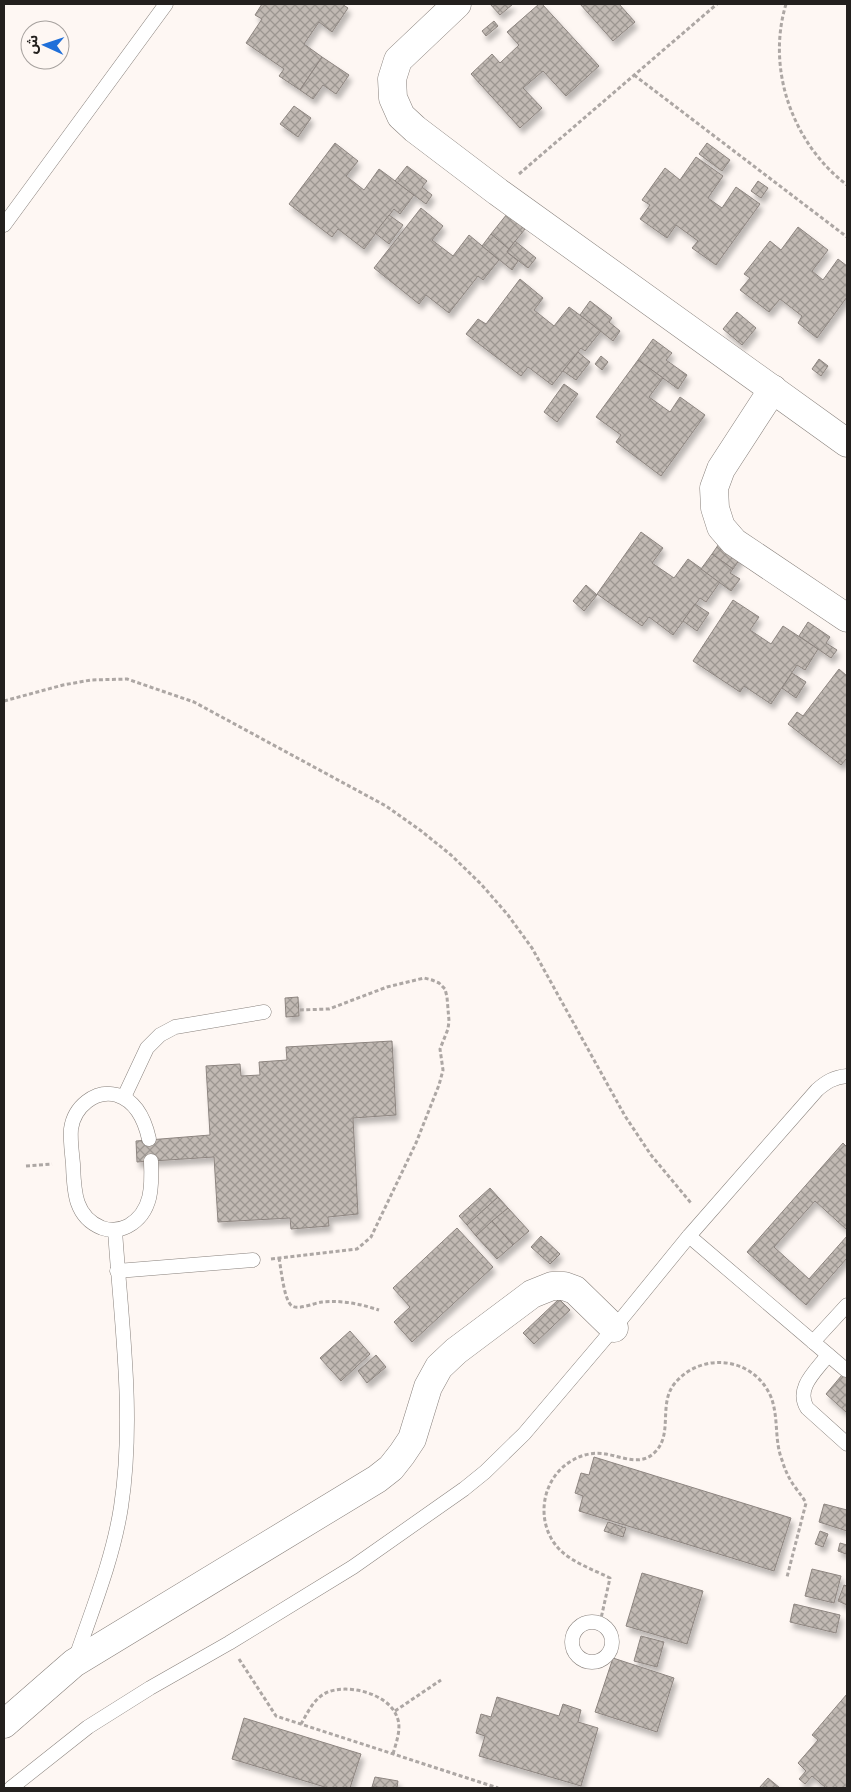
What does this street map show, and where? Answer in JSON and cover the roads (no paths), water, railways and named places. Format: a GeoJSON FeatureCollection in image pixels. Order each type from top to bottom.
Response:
{"type":"FeatureCollection","features":[{"type":"Feature","properties":{"kind":"street"},"geometry":{"type":"LineString","coordinates":[[457,4],[398,60],[392,78],[393,98],[401,116],[415,129],[498,192],[847,443]]}},
{"type":"Feature","properties":{"kind":"street"},"geometry":{"type":"LineString","coordinates":[[772,389],[721,469],[714,488],[715,508],[721,527],[734,542],[847,618]]}},
{"type":"Feature","properties":{"kind":"street"},"geometry":{"type":"LineString","coordinates":[[4,1724],[74,1663],[377,1479],[391,1468],[412,1439],[428,1387],[439,1367],[456,1351],[532,1294],[552,1286],[570,1288],[584,1298],[614,1328]]}},
{"type":"Feature","properties":{"kind":"lane"},"geometry":{"type":"LineString","coordinates":[[4,224],[166,4]]}},
{"type":"Feature","properties":{"kind":"lane"},"geometry":{"type":"LineString","coordinates":[[124,1098],[147,1048],[160,1035],[175,1027],[264,1012]]}},
{"type":"Feature","properties":{"kind":"lane"},"geometry":{"type":"LineString","coordinates":[[11,1788],[88,1727],[353,1566],[471,1483],[506,1453],[524,1434],[689,1236],[817,1090],[826,1082],[839,1076],[847,1076]]}},
{"type":"Feature","properties":{"kind":"lane"},"geometry":{"type":"LineString","coordinates":[[149,1139],[146,1125],[140,1114],[124,1098],[112,1094],[100,1094],[89,1099],[80,1108],[74,1118],[71,1130],[75,1192],[78,1205],[84,1216],[94,1225],[106,1230],[114,1230],[129,1225],[140,1215],[148,1202],[152,1187],[151,1162]]}},
{"type":"Feature","properties":{"kind":"lane"},"geometry":{"type":"LineString","coordinates":[[74,1663],[112,1547],[121,1509],[126,1470],[128,1431],[114,1230]]}},
{"type":"Feature","properties":{"kind":"lane"},"geometry":{"type":"LineString","coordinates":[[689,1236],[846,1370]]}},
{"type":"Feature","properties":{"kind":"lane"},"geometry":{"type":"LineString","coordinates":[[117,1271],[253,1260]]}},
{"type":"Feature","properties":{"kind":"lane"},"geometry":{"type":"LineString","coordinates":[[813,1342],[847,1305]]}},
{"type":"Feature","properties":{"kind":"lane"},"geometry":{"type":"LineString","coordinates":[[828,1355],[804,1388],[803,1402],[807,1408],[847,1444]]}}]}
